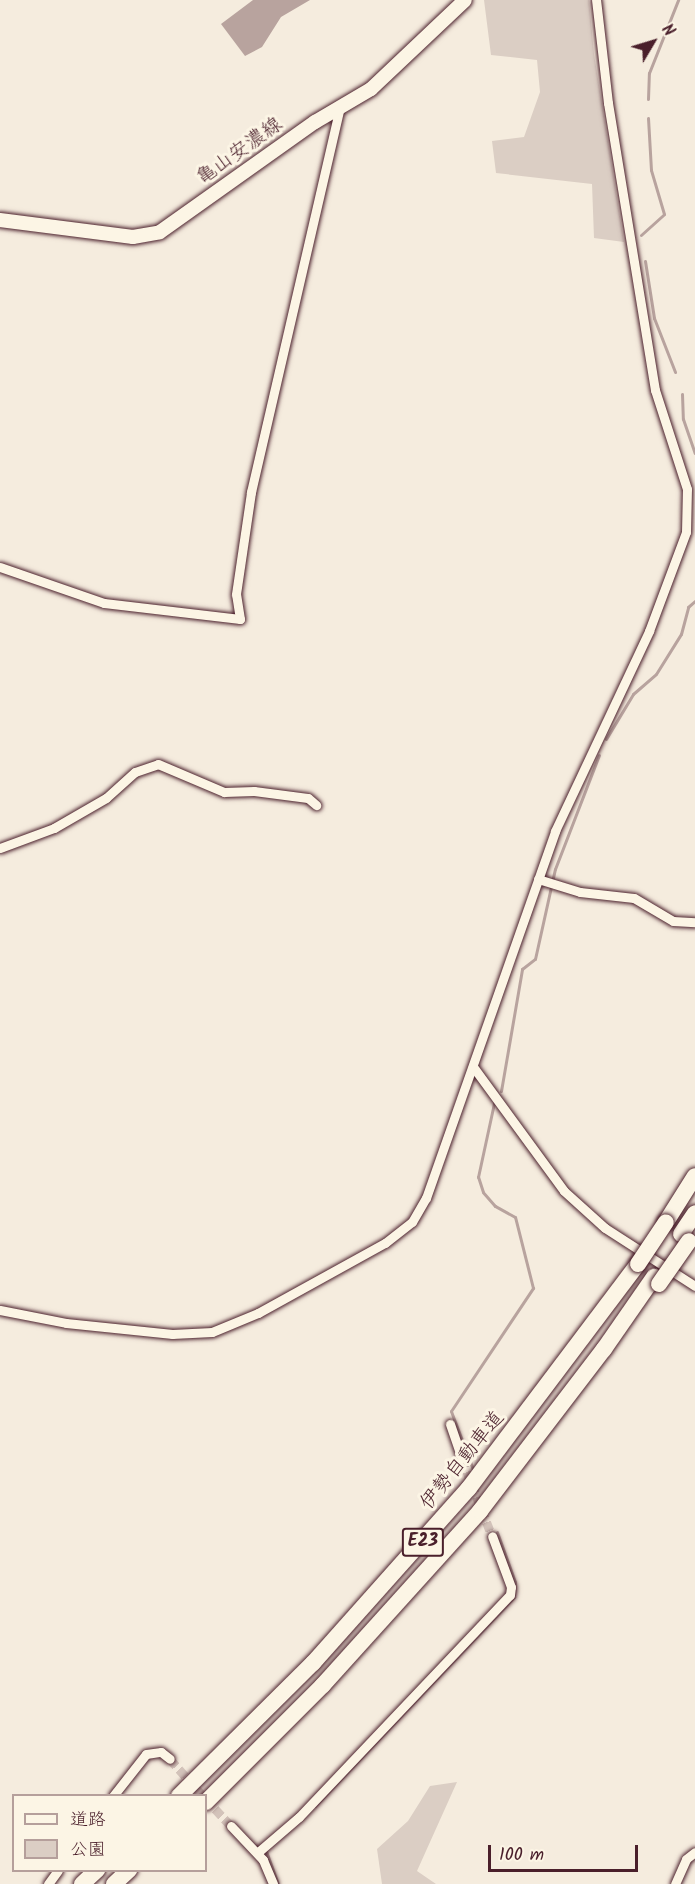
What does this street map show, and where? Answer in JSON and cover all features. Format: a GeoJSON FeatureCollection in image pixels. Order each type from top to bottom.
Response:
{"type":"FeatureCollection","features":[{"type":"Feature","properties":{"kind":"highway","name":"伊勢自動車道"},"geometry":{"type":"LineString","coordinates":[[181,1794],[313,1663],[469,1488],[638,1264],[695,1176]]}},
{"type":"Feature","properties":{"kind":"highway"},"geometry":{"type":"LineString","coordinates":[[688,1236],[695,1213]]}},
{"type":"Feature","properties":{"kind":"highway","name":"E23"},"geometry":{"type":"LineString","coordinates":[[207,1801],[323,1685],[465,1527],[604,1349],[688,1236]]}},
{"type":"Feature","properties":{"kind":"highway"},"geometry":{"type":"LineString","coordinates":[[82,1884],[95,1872]]}},
{"type":"Feature","properties":{"kind":"highway"},"geometry":{"type":"LineString","coordinates":[[114,1884],[127,1872]]}},
{"type":"Feature","properties":{"kind":"main road","name":"亀山安濃線"},"geometry":{"type":"LineString","coordinates":[[0,220],[149,236],[173,225],[382,79],[465,0]]}},
{"type":"Feature","properties":{"kind":"street"},"geometry":{"type":"LineString","coordinates":[[0,1310],[66,1323],[172,1334],[212,1332],[258,1314],[385,1243],[412,1222],[431,1186],[542,880],[567,804],[649,631],[680,555],[688,512],[684,476],[655,390],[607,93],[596,0]]}},
{"type":"Feature","properties":{"kind":"street"},"geometry":{"type":"LineString","coordinates":[[0,567],[104,603],[240,619],[236,594],[251,492],[340,108]]}},
{"type":"Feature","properties":{"kind":"street"},"geometry":{"type":"LineString","coordinates":[[0,848],[54,828],[106,798],[135,772],[158,764],[224,792],[254,791],[308,798],[316,805]]}},
{"type":"Feature","properties":{"kind":"street"},"geometry":{"type":"LineString","coordinates":[[542,880],[559,886],[634,898],[673,921],[695,922]]}},
{"type":"Feature","properties":{"kind":"street"},"geometry":{"type":"LineString","coordinates":[[474,1068],[564,1191],[605,1228],[695,1286]]}},
{"type":"Feature","properties":{"kind":"street"},"geometry":{"type":"LineString","coordinates":[[450,1424],[462,1459]]}},
{"type":"Feature","properties":{"kind":"street"},"geometry":{"type":"LineString","coordinates":[[257,1853],[299,1817],[507,1599],[511,1587],[492,1536]]}},
{"type":"Feature","properties":{"kind":"street"},"geometry":{"type":"LineString","coordinates":[[115,1794],[146,1755],[161,1752],[170,1759]]}},
{"type":"Feature","properties":{"kind":"street"},"geometry":{"type":"LineString","coordinates":[[231,1826],[257,1853],[273,1884]]}},
{"type":"Feature","properties":{"kind":"street"},"geometry":{"type":"LineString","coordinates":[[675,1884],[686,1859],[695,1852]]}},
{"type":"Feature","properties":{"kind":"green space"},"geometry":{"type":"Polygon","coordinates":[[[484,0],[589,0],[594,54],[624,242],[594,238],[592,184],[496,173],[492,141],[524,137],[540,92],[537,60],[491,55],[484,0]]]}},
{"type":"Feature","properties":{"kind":"green space"},"geometry":{"type":"Polygon","coordinates":[[[457,1782],[417,1871],[436,1884],[382,1884],[377,1849],[408,1821],[430,1786],[457,1782]]]}},
{"type":"Feature","properties":{"kind":"shaded area"},"geometry":{"type":"Polygon","coordinates":[[[253,0],[310,0],[281,17],[262,47],[245,56],[221,24],[253,0]]]}},
{"type":"Feature","properties":{"kind":"waterway"},"geometry":{"type":"LineString","coordinates":[[648,99],[649,73],[678,0]]}},
{"type":"Feature","properties":{"kind":"waterway"},"geometry":{"type":"LineString","coordinates":[[641,235],[664,214],[651,170],[648,118]]}},
{"type":"Feature","properties":{"kind":"waterway"},"geometry":{"type":"LineString","coordinates":[[645,261],[654,318],[675,372]]}},
{"type":"Feature","properties":{"kind":"waterway"},"geometry":{"type":"LineString","coordinates":[[682,394],[683,419],[695,453]]}},
{"type":"Feature","properties":{"kind":"waterway"},"geometry":{"type":"LineString","coordinates":[[606,739],[633,694],[656,674],[681,634],[688,607],[695,601]]}},
{"type":"Feature","properties":{"kind":"waterway"},"geometry":{"type":"LineString","coordinates":[[501,1091],[522,969],[535,959],[555,869],[599,755]]}},
{"type":"Feature","properties":{"kind":"waterway"},"geometry":{"type":"LineString","coordinates":[[474,1472],[451,1411],[533,1288],[515,1217],[495,1206],[483,1192],[478,1177],[494,1103]]}},
{"type":"Feature","properties":{"kind":"waterway"},"geometry":{"type":"LineString","coordinates":[[315,1806],[514,1597],[515,1582],[497,1532]]}},
{"type":"Feature","properties":{"kind":"waterway"},"geometry":{"type":"LineString","coordinates":[[266,1851],[278,1884]]}},
{"type":"Feature","properties":{"kind":"tunnel"},"geometry":{"type":"LineString","coordinates":[[462,1459],[492,1536]]}},
{"type":"Feature","properties":{"kind":"tunnel"},"geometry":{"type":"LineString","coordinates":[[170,1759],[201,1794]]}},
{"type":"Feature","properties":{"kind":"tunnel"},"geometry":{"type":"LineString","coordinates":[[207,1800],[231,1826]]}}]}
